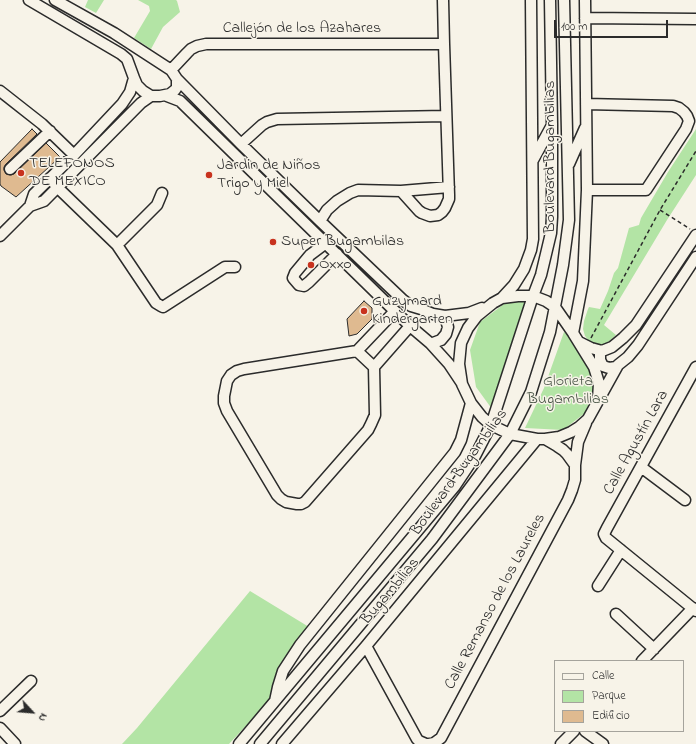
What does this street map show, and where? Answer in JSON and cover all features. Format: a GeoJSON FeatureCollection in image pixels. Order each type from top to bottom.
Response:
{"type":"FeatureCollection","features":[{"type":"Feature","properties":{"kind":"street"},"geometry":{"type":"LineString","coordinates":[[29,0],[121,54],[127,59],[137,85],[142,91],[151,96],[167,96],[180,101],[410,326],[430,343],[449,364],[462,384],[471,403],[482,417],[491,425],[510,434],[541,439],[557,446],[567,454],[575,465]]}},
{"type":"Feature","properties":{"kind":"street"},"geometry":{"type":"LineString","coordinates":[[54,0],[114,33],[174,75],[320,221],[411,306],[433,314],[445,316],[469,313],[498,301],[518,296],[534,296],[555,307],[579,340],[594,367],[599,383],[598,400]]}},
{"type":"Feature","properties":{"kind":"street"},"geometry":{"type":"LineString","coordinates":[[401,191],[418,211],[422,214],[430,216],[438,215],[442,212],[449,195],[443,0]]}},
{"type":"Feature","properties":{"kind":"street","name":"Boulevard Bugambilias"},"geometry":{"type":"LineString","coordinates":[[462,384],[459,364],[460,343],[468,328],[477,316],[508,292],[524,270],[533,239],[531,0]]}},
{"type":"Feature","properties":{"kind":"street","name":"Boulevard Bugambilias"},"geometry":{"type":"LineString","coordinates":[[239,744],[456,486],[476,456],[491,425],[541,275],[551,233],[552,125],[550,0]]}},
{"type":"Feature","properties":{"kind":"street","name":"Boulevard Bugambilias"},"geometry":{"type":"LineString","coordinates":[[259,744],[432,539],[510,434],[531,392],[550,332],[563,265],[569,220],[564,0]]}},
{"type":"Feature","properties":{"kind":"street"},"geometry":{"type":"LineString","coordinates":[[579,340],[587,190],[585,0]]}},
{"type":"Feature","properties":{"kind":"street"},"geometry":{"type":"LineString","coordinates":[[585,18],[696,19]]}},
{"type":"Feature","properties":{"kind":"street","name":"Callejón de los Azahares"},"geometry":{"type":"LineString","coordinates":[[167,96],[177,87],[174,75],[187,53],[191,49],[211,43],[444,44]]}},
{"type":"Feature","properties":{"kind":"street"},"geometry":{"type":"LineString","coordinates":[[130,66],[133,56],[138,53],[144,53]]}},
{"type":"Feature","properties":{"kind":"street"},"geometry":{"type":"LineString","coordinates":[[30,206],[34,194],[74,155],[122,104],[130,92],[134,78]]}},
{"type":"Feature","properties":{"kind":"street"},"geometry":{"type":"LineString","coordinates":[[0,91],[42,124],[74,155]]}},
{"type":"Feature","properties":{"kind":"street"},"geometry":{"type":"LineString","coordinates":[[0,236],[30,206],[44,201],[141,103],[151,96]]}},
{"type":"Feature","properties":{"kind":"street"},"geometry":{"type":"LineString","coordinates":[[586,104],[673,106],[684,112],[689,121],[688,126],[646,190],[587,190]]}},
{"type":"Feature","properties":{"kind":"street"},"geometry":{"type":"LineString","coordinates":[[242,144],[262,125],[277,119],[446,116]]}},
{"type":"Feature","properties":{"kind":"street"},"geometry":{"type":"LineString","coordinates":[[532,161],[552,125]]}},
{"type":"Feature","properties":{"kind":"street"},"geometry":{"type":"LineString","coordinates":[[568,166],[587,126]]}},
{"type":"Feature","properties":{"kind":"street"},"geometry":{"type":"LineString","coordinates":[[10,169],[50,131]]}},
{"type":"Feature","properties":{"kind":"street"},"geometry":{"type":"LineString","coordinates":[[50,178],[57,187],[117,245],[156,303],[163,307],[225,267],[235,267]]}},
{"type":"Feature","properties":{"kind":"street"},"geometry":{"type":"LineString","coordinates":[[320,221],[323,215],[337,200],[358,190],[401,191],[448,187]]}},
{"type":"Feature","properties":{"kind":"street"},"geometry":{"type":"LineString","coordinates":[[117,245],[157,205],[162,193]]}},
{"type":"Feature","properties":{"kind":"street"},"geometry":{"type":"LineString","coordinates":[[579,340],[591,348],[602,351],[612,347],[623,338],[636,325],[675,268],[693,232]]}},
{"type":"Feature","properties":{"kind":"street"},"geometry":{"type":"LineString","coordinates":[[326,243],[310,255],[292,278],[299,285],[304,286],[337,254]]}},
{"type":"Feature","properties":{"kind":"street","name":"Calle Remanso de los Laureles"},"geometry":{"type":"LineString","coordinates":[[366,646],[417,741],[427,744],[440,741],[568,500],[575,480],[578,442],[598,400],[618,365],[628,357],[638,345],[696,257]]}},
{"type":"Feature","properties":{"kind":"street"},"geometry":{"type":"LineString","coordinates":[[675,268],[685,274]]}},
{"type":"Feature","properties":{"kind":"street"},"geometry":{"type":"LineString","coordinates":[[395,311],[357,351],[244,369],[231,375],[227,381],[224,403],[227,411],[277,495],[281,499],[286,502],[297,504],[305,502],[368,430],[375,415],[374,367],[410,326]]}},
{"type":"Feature","properties":{"kind":"street"},"geometry":{"type":"LineString","coordinates":[[430,343],[437,342],[446,334],[448,327],[445,316]]}},
{"type":"Feature","properties":{"kind":"street"},"geometry":{"type":"LineString","coordinates":[[357,351],[374,367]]}},
{"type":"Feature","properties":{"kind":"street"},"geometry":{"type":"LineString","coordinates":[[602,351],[600,354],[600,360],[604,366],[612,368],[618,365]]}},
{"type":"Feature","properties":{"kind":"street","name":"Calle Agustín Lara"},"geometry":{"type":"LineString","coordinates":[[621,550],[606,538],[604,534],[696,367]]}},
{"type":"Feature","properties":{"kind":"street","name":"Boulevard Bugambilias"},"geometry":{"type":"LineString","coordinates":[[272,705],[283,671],[300,645],[455,452],[461,440],[471,403]]}},
{"type":"Feature","properties":{"kind":"street"},"geometry":{"type":"LineString","coordinates":[[541,439],[559,437],[571,432],[588,419]]}},
{"type":"Feature","properties":{"kind":"street","name":"Bugambilias"},"geometry":{"type":"LineString","coordinates":[[282,744],[541,439]]}},
{"type":"Feature","properties":{"kind":"street"},"geometry":{"type":"LineString","coordinates":[[641,467],[685,500]]}},
{"type":"Feature","properties":{"kind":"street"},"geometry":{"type":"LineString","coordinates":[[598,586],[621,550],[694,610],[643,660]]}},
{"type":"Feature","properties":{"kind":"street"},"geometry":{"type":"LineString","coordinates":[[616,614],[654,649]]}},
{"type":"Feature","properties":{"kind":"street"},"geometry":{"type":"LineString","coordinates":[[0,711],[31,680]]}},
{"type":"Feature","properties":{"kind":"street"},"geometry":{"type":"LineString","coordinates":[[259,744],[254,739],[254,736],[266,719],[272,705]]}},
{"type":"Feature","properties":{"kind":"street"},"geometry":{"type":"LineString","coordinates":[[0,728],[15,744]]}},
{"type":"Feature","properties":{"kind":"street"},"geometry":{"type":"LineString","coordinates":[[561,744],[573,732]]}},
{"type":"Feature","properties":{"kind":"street"},"geometry":{"type":"LineString","coordinates":[[586,732],[603,744]]}},
{"type":"Feature","properties":{"kind":"path"},"geometry":{"type":"LineString","coordinates":[[579,340],[696,151]]}},
{"type":"Feature","properties":{"kind":"path"},"geometry":{"type":"LineString","coordinates":[[660,210],[693,232]]}},
{"type":"Feature","properties":{"kind":"green space"},"geometry":{"type":"Polygon","coordinates":[[[88,0],[104,0],[96,13],[85,7],[88,0]]]}},
{"type":"Feature","properties":{"kind":"green space"},"geometry":{"type":"Polygon","coordinates":[[[138,0],[176,0],[180,12],[163,27],[151,49],[134,38],[150,11],[149,6],[138,0]]]}},
{"type":"Feature","properties":{"kind":"green space"},"geometry":{"type":"Polygon","coordinates":[[[696,129],[696,175],[604,325],[616,335],[607,343],[600,345],[593,343],[585,336],[583,329],[588,309],[589,307],[600,309],[614,273],[618,268],[629,228],[639,225],[641,218],[668,172],[696,129]]]}},
{"type":"Feature","properties":{"kind":"green space","name":"Glorieta Bugambilias"},"geometry":{"type":"Polygon","coordinates":[[[529,300],[492,409],[476,387],[470,350],[480,322],[508,301],[529,300]]]}},
{"type":"Feature","properties":{"kind":"green space","name":"Glorieta Bugambilias"},"geometry":{"type":"Polygon","coordinates":[[[564,332],[571,337],[589,369],[595,389],[585,413],[563,430],[525,428],[544,388],[564,332]]]}},
{"type":"Feature","properties":{"kind":"green space"},"geometry":{"type":"Polygon","coordinates":[[[250,591],[309,627],[281,665],[269,701],[229,744],[122,744],[137,728],[250,591]]]}},
{"type":"Feature","properties":{"kind":"building","name":"TELEFONOS DE MEXICO"},"geometry":{"type":"Polygon","coordinates":[[[32,129],[37,134],[6,164],[4,170],[6,174],[14,174],[46,143],[60,157],[16,197],[0,184],[0,162],[32,129]]]}},
{"type":"Feature","properties":{"kind":"building"},"geometry":{"type":"Polygon","coordinates":[[[364,301],[372,308],[372,319],[357,334],[349,336],[347,319],[364,301]]]}},
{"type":"Feature","properties":{"kind":"place","name":"TELEFONOS DE MEXICO"},"geometry":{"type":"Point","coordinates":[21,173]}},
{"type":"Feature","properties":{"kind":"place","name":"Jardin de Niños Trigo y Miel"},"geometry":{"type":"Point","coordinates":[209,175]}},
{"type":"Feature","properties":{"kind":"place","name":"Super Bugambilas"},"geometry":{"type":"Point","coordinates":[273,242]}},
{"type":"Feature","properties":{"kind":"place","name":"Oxxo"},"geometry":{"type":"Point","coordinates":[311,265]}},
{"type":"Feature","properties":{"kind":"place","name":"Guzymard Kindergarten"},"geometry":{"type":"Point","coordinates":[364,311]}}]}
